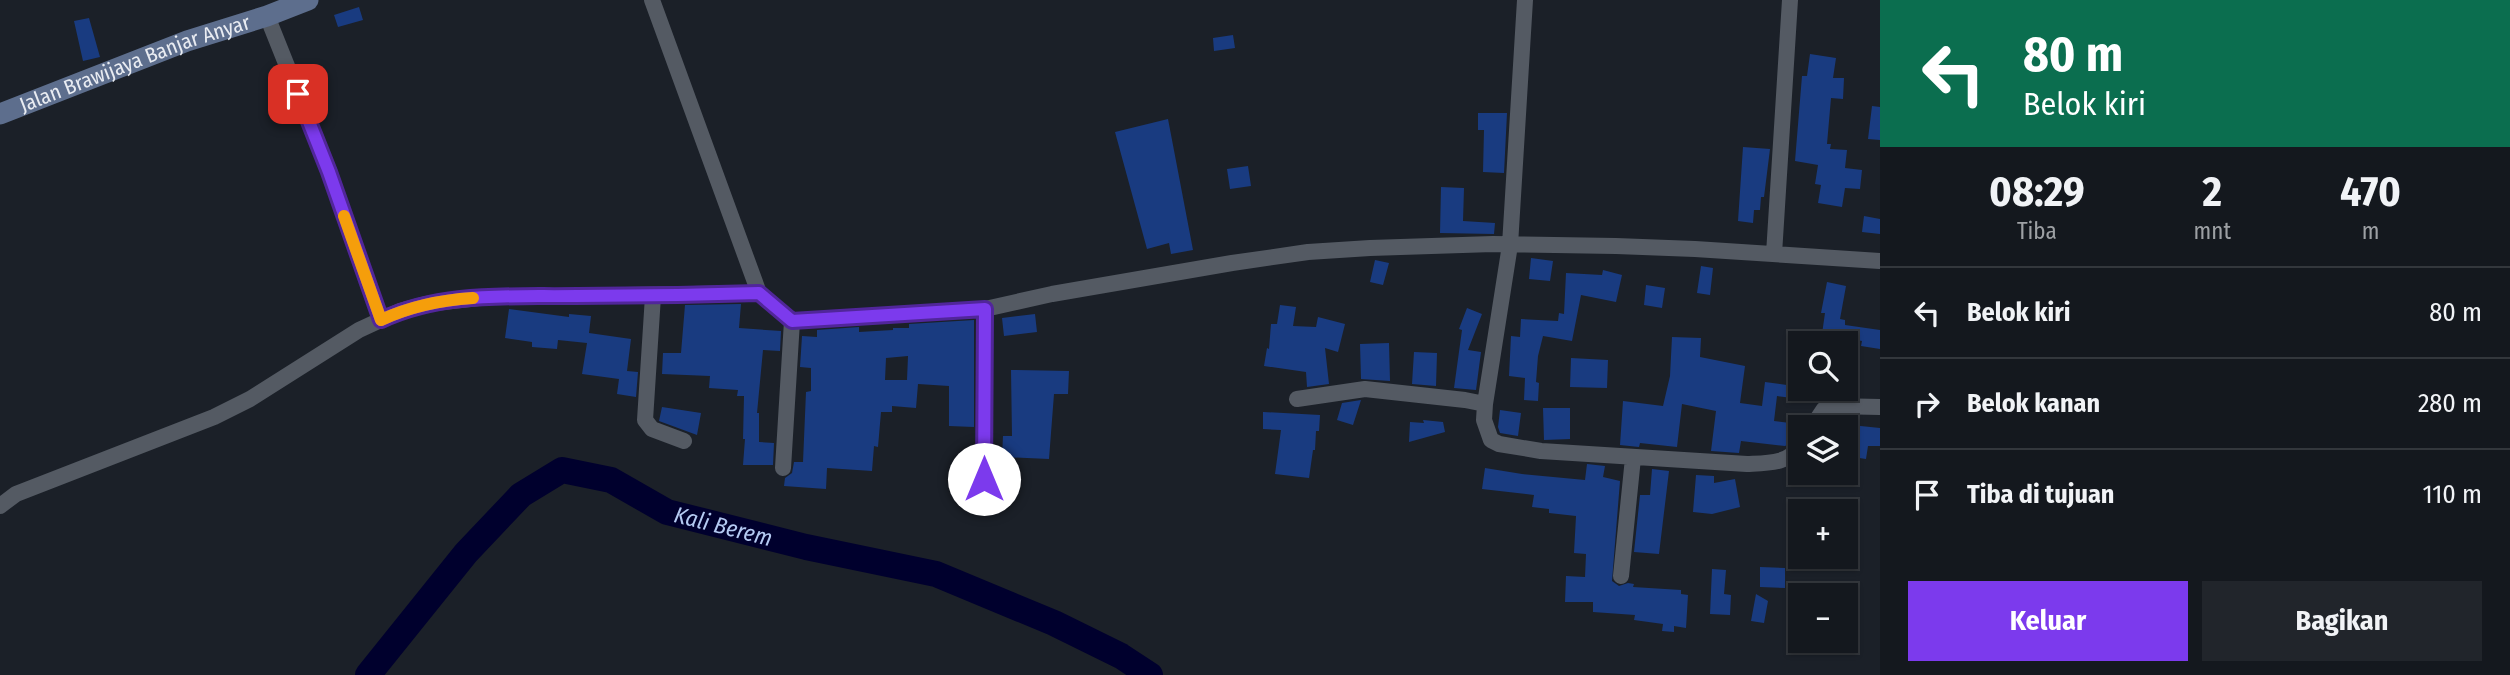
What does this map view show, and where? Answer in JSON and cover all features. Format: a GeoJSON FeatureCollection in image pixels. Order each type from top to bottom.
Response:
{"type":"FeatureCollection","features":[{"type":"Feature","properties":{"kind":"street","name":"Jalan Brawijaya Banjar Anyar"},"geometry":{"type":"LineString","coordinates":[[0,114],[265,8],[308,0]]}},
{"type":"Feature","properties":{"kind":"street"},"geometry":{"type":"LineString","coordinates":[[652,0],[759,293],[792,321],[985,309],[1052,294],[1308,252],[1414,246],[1695,249],[1880,261]]}},
{"type":"Feature","properties":{"kind":"street"},"geometry":{"type":"LineString","coordinates":[[1525,0],[1510,245],[1485,404],[1484,420],[1491,440],[1499,444],[1541,451],[1633,458],[1768,463],[1788,457]]}},
{"type":"Feature","properties":{"kind":"street"},"geometry":{"type":"LineString","coordinates":[[1774,254],[1790,0]]}},
{"type":"Feature","properties":{"kind":"street"},"geometry":{"type":"LineString","coordinates":[[265,8],[329,172],[381,320]]}},
{"type":"Feature","properties":{"kind":"street"},"geometry":{"type":"LineString","coordinates":[[0,506],[16,494],[226,411],[285,378],[338,342],[400,311],[458,299],[759,293]]}},
{"type":"Feature","properties":{"kind":"street"},"geometry":{"type":"LineString","coordinates":[[653,296],[646,420],[652,429],[684,441]]}},
{"type":"Feature","properties":{"kind":"street"},"geometry":{"type":"LineString","coordinates":[[984,479],[985,309]]}},
{"type":"Feature","properties":{"kind":"street"},"geometry":{"type":"LineString","coordinates":[[783,468],[792,321]]}},
{"type":"Feature","properties":{"kind":"street"},"geometry":{"type":"LineString","coordinates":[[1297,399],[1365,389],[1485,404]]}},
{"type":"Feature","properties":{"kind":"street"},"geometry":{"type":"LineString","coordinates":[[1820,415],[1824,409],[1833,406],[1880,407]]}},
{"type":"Feature","properties":{"kind":"street"},"geometry":{"type":"LineString","coordinates":[[1621,576],[1633,458]]}},
{"type":"Feature","properties":{"kind":"building"},"geometry":{"type":"Polygon","coordinates":[[[359,7],[363,20],[338,27],[334,15],[359,7]]]}},
{"type":"Feature","properties":{"kind":"building"},"geometry":{"type":"Polygon","coordinates":[[[89,18],[100,57],[83,61],[74,21],[89,18]]]}},
{"type":"Feature","properties":{"kind":"building"},"geometry":{"type":"Polygon","coordinates":[[[1233,35],[1235,48],[1214,51],[1213,38],[1233,35]]]}},
{"type":"Feature","properties":{"kind":"building"},"geometry":{"type":"Polygon","coordinates":[[[1810,54],[1836,58],[1833,78],[1844,78],[1843,99],[1831,98],[1827,144],[1831,144],[1830,149],[1847,150],[1845,168],[1862,170],[1860,189],[1845,188],[1842,207],[1818,203],[1821,185],[1815,184],[1818,165],[1795,161],[1802,76],[1807,76],[1810,54]]]}},
{"type":"Feature","properties":{"kind":"building"},"geometry":{"type":"Polygon","coordinates":[[[1872,106],[1880,107],[1880,140],[1868,139],[1872,106]]]}},
{"type":"Feature","properties":{"kind":"building"},"geometry":{"type":"Polygon","coordinates":[[[1478,113],[1507,113],[1504,173],[1483,172],[1484,130],[1478,130],[1478,113]]]}},
{"type":"Feature","properties":{"kind":"building"},"geometry":{"type":"Polygon","coordinates":[[[1168,119],[1193,250],[1171,254],[1169,243],[1147,249],[1115,132],[1168,119]]]}},
{"type":"Feature","properties":{"kind":"building"},"geometry":{"type":"Polygon","coordinates":[[[1743,147],[1770,149],[1764,197],[1761,197],[1760,210],[1754,210],[1753,223],[1738,221],[1743,147]]]}},
{"type":"Feature","properties":{"kind":"building"},"geometry":{"type":"Polygon","coordinates":[[[1248,166],[1251,186],[1230,189],[1227,169],[1248,166]]]}},
{"type":"Feature","properties":{"kind":"building"},"geometry":{"type":"Polygon","coordinates":[[[1441,187],[1464,188],[1463,221],[1495,223],[1494,234],[1440,233],[1441,187]]]}},
{"type":"Feature","properties":{"kind":"building"},"geometry":{"type":"Polygon","coordinates":[[[1864,216],[1880,219],[1880,234],[1862,232],[1864,216]]]}},
{"type":"Feature","properties":{"kind":"building"},"geometry":{"type":"Polygon","coordinates":[[[1531,258],[1553,261],[1550,281],[1529,279],[1531,258]]]}},
{"type":"Feature","properties":{"kind":"building"},"geometry":{"type":"Polygon","coordinates":[[[1375,260],[1389,263],[1383,285],[1370,282],[1375,260]]]}},
{"type":"Feature","properties":{"kind":"building"},"geometry":{"type":"Polygon","coordinates":[[[1701,266],[1713,268],[1710,295],[1697,293],[1701,266]]]}},
{"type":"Feature","properties":{"kind":"building"},"geometry":{"type":"Polygon","coordinates":[[[1603,270],[1622,275],[1616,302],[1581,295],[1572,341],[1543,336],[1536,382],[1539,383],[1538,401],[1524,400],[1525,378],[1509,376],[1511,336],[1520,337],[1521,319],[1558,321],[1559,313],[1564,314],[1566,273],[1602,275],[1603,270]]]}},
{"type":"Feature","properties":{"kind":"building"},"geometry":{"type":"Polygon","coordinates":[[[1827,282],[1846,286],[1840,319],[1845,320],[1845,325],[1880,330],[1880,349],[1861,346],[1858,331],[1822,331],[1825,313],[1821,313],[1827,282]]]}},
{"type":"Feature","properties":{"kind":"building"},"geometry":{"type":"Polygon","coordinates":[[[1646,285],[1665,288],[1662,308],[1644,305],[1646,285]]]}},
{"type":"Feature","properties":{"kind":"building"},"geometry":{"type":"Polygon","coordinates":[[[741,304],[739,328],[781,331],[780,351],[763,350],[757,413],[759,442],[774,443],[773,465],[743,465],[744,396],[737,396],[738,390],[709,388],[710,376],[662,374],[663,353],[681,353],[685,305],[741,304]]]}},
{"type":"Feature","properties":{"kind":"building"},"geometry":{"type":"Polygon","coordinates":[[[1280,305],[1296,307],[1293,326],[1316,327],[1318,317],[1345,324],[1338,352],[1325,348],[1329,384],[1307,387],[1306,372],[1264,366],[1267,348],[1269,349],[1271,324],[1277,324],[1280,305]]]}},
{"type":"Feature","properties":{"kind":"building"},"geometry":{"type":"Polygon","coordinates":[[[1467,308],[1482,314],[1468,350],[1481,352],[1476,390],[1454,388],[1462,330],[1459,329],[1467,308]]]}},
{"type":"Feature","properties":{"kind":"building"},"geometry":{"type":"Polygon","coordinates":[[[509,309],[569,317],[569,314],[591,316],[589,333],[631,339],[627,371],[638,372],[636,397],[617,394],[619,379],[582,374],[587,343],[558,340],[557,349],[532,347],[532,342],[505,338],[509,309]]]}},
{"type":"Feature","properties":{"kind":"building"},"geometry":{"type":"Polygon","coordinates":[[[1035,314],[1037,332],[1004,336],[1002,318],[1035,314]]]}},
{"type":"Feature","properties":{"kind":"building"},"geometry":{"type":"Polygon","coordinates":[[[974,320],[974,427],[949,426],[949,386],[918,384],[916,408],[892,406],[892,412],[881,412],[878,447],[874,446],[872,471],[827,468],[826,489],[784,486],[785,478],[792,473],[794,462],[803,462],[806,392],[811,391],[811,368],[800,367],[802,336],[817,337],[817,330],[859,327],[859,332],[893,330],[909,328],[909,324],[974,320]],[[908,356],[886,358],[885,380],[907,380],[908,356]]]}},
{"type":"Feature","properties":{"kind":"building"},"geometry":{"type":"Polygon","coordinates":[[[1672,337],[1701,338],[1700,357],[1745,366],[1740,403],[1762,406],[1765,382],[1788,385],[1788,397],[1777,396],[1774,421],[1788,423],[1787,445],[1741,441],[1739,453],[1711,451],[1716,411],[1682,404],[1677,447],[1640,443],[1639,447],[1620,445],[1623,401],[1663,406],[1670,376],[1672,337]]]}},
{"type":"Feature","properties":{"kind":"building"},"geometry":{"type":"Polygon","coordinates":[[[1389,343],[1390,381],[1361,379],[1360,344],[1389,343]]]}},
{"type":"Feature","properties":{"kind":"building"},"geometry":{"type":"Polygon","coordinates":[[[1414,352],[1437,353],[1436,386],[1412,384],[1414,352]]]}},
{"type":"Feature","properties":{"kind":"building"},"geometry":{"type":"Polygon","coordinates":[[[1571,358],[1608,360],[1607,388],[1570,387],[1571,358]]]}},
{"type":"Feature","properties":{"kind":"building"},"geometry":{"type":"Polygon","coordinates":[[[1011,370],[1069,371],[1068,394],[1054,394],[1049,459],[1002,457],[1003,436],[1012,436],[1011,370]]]}},
{"type":"Feature","properties":{"kind":"building"},"geometry":{"type":"Polygon","coordinates":[[[1361,400],[1353,425],[1337,420],[1342,403],[1361,400]]]}},
{"type":"Feature","properties":{"kind":"building"},"geometry":{"type":"Polygon","coordinates":[[[662,407],[701,413],[697,435],[659,421],[662,407]]]}},
{"type":"Feature","properties":{"kind":"building"},"geometry":{"type":"Polygon","coordinates":[[[1543,408],[1570,408],[1570,439],[1544,440],[1543,408]]]}},
{"type":"Feature","properties":{"kind":"building"},"geometry":{"type":"Polygon","coordinates":[[[1500,410],[1521,413],[1518,436],[1500,433],[1500,410]]]}},
{"type":"Feature","properties":{"kind":"building"},"geometry":{"type":"Polygon","coordinates":[[[1263,412],[1320,415],[1309,478],[1275,474],[1281,430],[1263,429],[1263,412]]]}},
{"type":"Feature","properties":{"kind":"building"},"geometry":{"type":"Polygon","coordinates":[[[1423,420],[1443,422],[1445,432],[1409,442],[1410,422],[1424,423],[1423,420]]]}},
{"type":"Feature","properties":{"kind":"building"},"geometry":{"type":"Polygon","coordinates":[[[1858,426],[1880,428],[1880,446],[1868,446],[1866,459],[1858,458],[1858,426]]]}},
{"type":"Feature","properties":{"kind":"building"},"geometry":{"type":"Polygon","coordinates":[[[1587,464],[1605,466],[1603,477],[1620,481],[1612,581],[1619,586],[1628,583],[1634,584],[1633,587],[1681,590],[1681,594],[1688,595],[1686,628],[1674,626],[1674,632],[1662,631],[1663,624],[1634,620],[1635,615],[1593,612],[1593,602],[1565,602],[1566,576],[1585,577],[1586,554],[1574,553],[1576,516],[1549,513],[1549,509],[1532,507],[1534,495],[1482,489],[1485,468],[1585,480],[1587,464]]]}},
{"type":"Feature","properties":{"kind":"building"},"geometry":{"type":"Polygon","coordinates":[[[1652,469],[1669,471],[1659,554],[1634,552],[1640,495],[1650,495],[1652,469]]]}},
{"type":"Feature","properties":{"kind":"building"},"geometry":{"type":"Polygon","coordinates":[[[1696,475],[1714,476],[1714,483],[1735,479],[1740,507],[1712,514],[1693,512],[1696,475]]]}},
{"type":"Feature","properties":{"kind":"building"},"geometry":{"type":"Polygon","coordinates":[[[1760,567],[1785,568],[1785,588],[1760,587],[1760,567]]]}},
{"type":"Feature","properties":{"kind":"building"},"geometry":{"type":"Polygon","coordinates":[[[1712,569],[1726,570],[1724,594],[1731,595],[1730,615],[1710,614],[1712,569]]]}},
{"type":"Feature","properties":{"kind":"building"},"geometry":{"type":"Polygon","coordinates":[[[1756,594],[1768,601],[1764,623],[1751,621],[1756,594]]]}},
{"type":"Feature","properties":{"kind":"waterway","name":"Kali Berem"},"geometry":{"type":"LineString","coordinates":[[368,675],[466,553],[521,495],[562,470],[611,480],[667,512],[806,547],[936,574],[1054,623],[1121,656],[1150,675]]}},
{"type":"Feature","properties":{"kind":"slow traffic"},"geometry":{"type":"LineString","coordinates":[[344,216],[381,320],[400,311],[426,304],[473,298]]}},
{"type":"Feature","properties":{"kind":"route"},"geometry":{"type":"LineString","coordinates":[[298,94],[329,172],[381,320],[400,311],[426,304],[488,297],[759,293],[792,321],[985,309],[984,479]]}}]}
